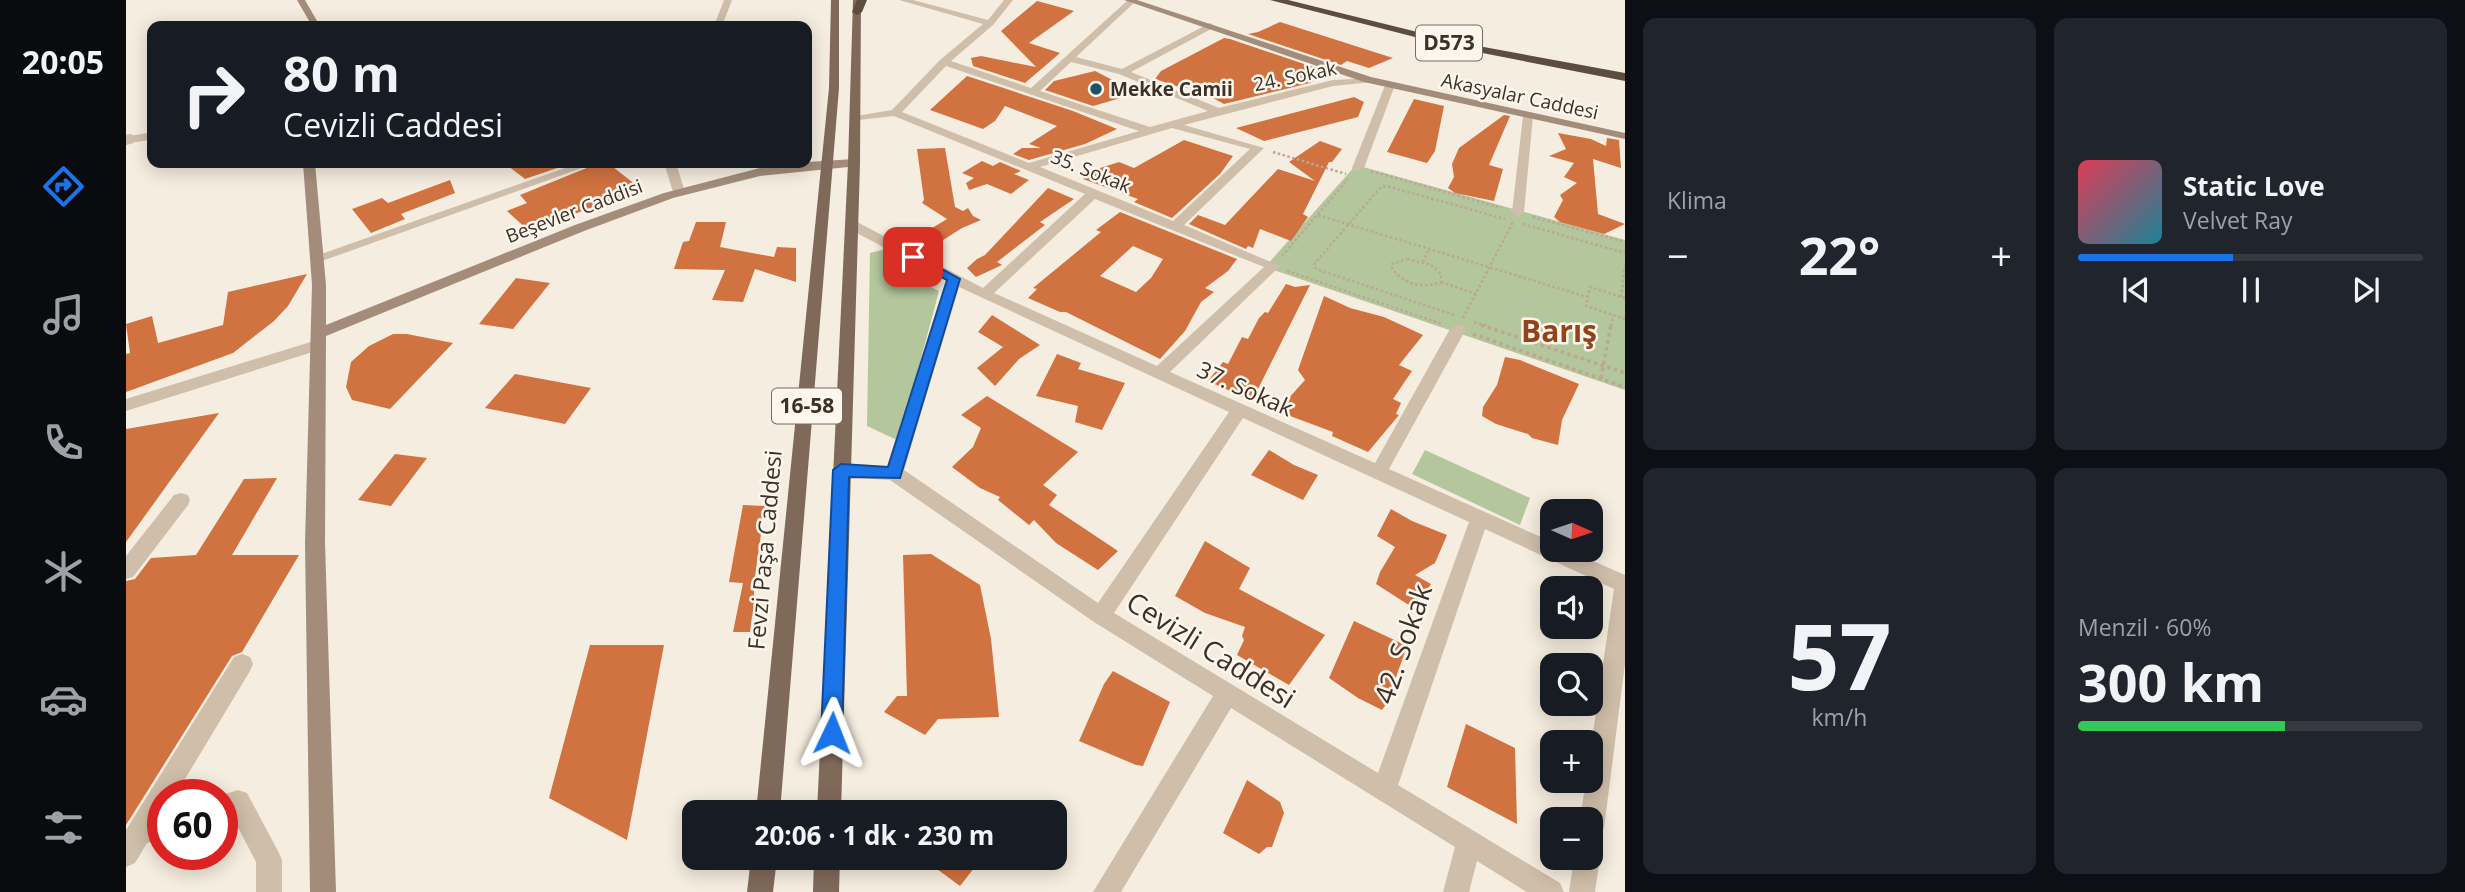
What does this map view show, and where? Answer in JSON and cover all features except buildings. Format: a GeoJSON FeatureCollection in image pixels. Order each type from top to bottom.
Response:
{"type":"FeatureCollection","features":[{"type":"Feature","properties":{"kind":"highway","name":"D573"},"geometry":{"type":"LineString","coordinates":[[1275,0],[1462,46],[1625,77]]}},
{"type":"Feature","properties":{"kind":"highway","name":"D573"},"geometry":{"type":"LineString","coordinates":[[1297,0],[1447,35],[1625,70]]}},
{"type":"Feature","properties":{"kind":"main road","name":"Fevzi Paşa Caddesi"},"geometry":{"type":"LineString","coordinates":[[769,800],[834,88],[835,0]]}},
{"type":"Feature","properties":{"kind":"main road","name":"16-58"},"geometry":{"type":"LineString","coordinates":[[829,800],[859,4]]}},
{"type":"Feature","properties":{"kind":"main road"},"geometry":{"type":"LineString","coordinates":[[760,892],[763,870]]}},
{"type":"Feature","properties":{"kind":"main road"},"geometry":{"type":"LineString","coordinates":[[826,892],[827,870]]}},
{"type":"Feature","properties":{"kind":"street"},"geometry":{"type":"LineString","coordinates":[[301,0],[313,21]]}},
{"type":"Feature","properties":{"kind":"street"},"geometry":{"type":"LineString","coordinates":[[720,21],[729,0]]}},
{"type":"Feature","properties":{"kind":"street"},"geometry":{"type":"LineString","coordinates":[[902,0],[990,23]]}},
{"type":"Feature","properties":{"kind":"street"},"geometry":{"type":"LineString","coordinates":[[854,119],[895,113],[944,62],[990,23],[1009,0]]}},
{"type":"Feature","properties":{"kind":"street"},"geometry":{"type":"LineString","coordinates":[[1032,91],[1130,1]]}},
{"type":"Feature","properties":{"kind":"street","name":"Akasyalar Caddesi"},"geometry":{"type":"LineString","coordinates":[[1130,1],[1368,80],[1625,136]]}},
{"type":"Feature","properties":{"kind":"street"},"geometry":{"type":"LineString","coordinates":[[1123,72],[1210,26]]}},
{"type":"Feature","properties":{"kind":"street"},"geometry":{"type":"LineString","coordinates":[[1068,58],[1123,72],[1218,111]]}},
{"type":"Feature","properties":{"kind":"street"},"geometry":{"type":"LineString","coordinates":[[944,62],[1150,131]]}},
{"type":"Feature","properties":{"kind":"street","name":"24. Sokak"},"geometry":{"type":"LineString","coordinates":[[1030,167],[1218,111],[1333,83],[1368,80]]}},
{"type":"Feature","properties":{"kind":"street"},"geometry":{"type":"LineString","coordinates":[[1358,168],[1390,85]]}},
{"type":"Feature","properties":{"kind":"street","name":"35. Sokak"},"geometry":{"type":"LineString","coordinates":[[895,113],[1273,266]]}},
{"type":"Feature","properties":{"kind":"street"},"geometry":{"type":"LineString","coordinates":[[1515,217],[1528,116]]}},
{"type":"Feature","properties":{"kind":"street"},"geometry":{"type":"LineString","coordinates":[[1173,125],[1258,148]]}},
{"type":"Feature","properties":{"kind":"street"},"geometry":{"type":"LineString","coordinates":[[1175,226],[1258,148]]}},
{"type":"Feature","properties":{"kind":"street","name":"Beşevler Caddisi"},"geometry":{"type":"LineString","coordinates":[[812,165],[854,163]]}},
{"type":"Feature","properties":{"kind":"street"},"geometry":{"type":"LineString","coordinates":[[309,168],[319,285],[315,543],[323,892]]}},
{"type":"Feature","properties":{"kind":"street"},"geometry":{"type":"LineString","coordinates":[[317,258],[576,168]]}},
{"type":"Feature","properties":{"kind":"street"},"geometry":{"type":"LineString","coordinates":[[672,168],[680,192]]}},
{"type":"Feature","properties":{"kind":"street","name":"Beşevler Caddisi"},"geometry":{"type":"LineString","coordinates":[[317,339],[569,232],[733,176],[791,168]]}},
{"type":"Feature","properties":{"kind":"street"},"geometry":{"type":"LineString","coordinates":[[984,294],[1094,193]]}},
{"type":"Feature","properties":{"kind":"street","name":"37. Sokak"},"geometry":{"type":"LineString","coordinates":[[852,225],[984,294],[1625,585]]}},
{"type":"Feature","properties":{"kind":"street"},"geometry":{"type":"LineString","coordinates":[[1158,374],[1273,266]]}},
{"type":"Feature","properties":{"kind":"street"},"geometry":{"type":"LineString","coordinates":[[841,470],[894,473],[954,279]]}},
{"type":"Feature","properties":{"kind":"street"},"geometry":{"type":"LineString","coordinates":[[1378,473],[1460,324]]}},
{"type":"Feature","properties":{"kind":"street"},"geometry":{"type":"LineString","coordinates":[[126,405],[317,339]]}},
{"type":"Feature","properties":{"kind":"street"},"geometry":{"type":"LineString","coordinates":[[1101,616],[1239,411]]}},
{"type":"Feature","properties":{"kind":"street","name":"Cevizli Caddesi"},"geometry":{"type":"LineString","coordinates":[[894,473],[1101,616],[1551,892]]}},
{"type":"Feature","properties":{"kind":"street"},"geometry":{"type":"LineString","coordinates":[[126,571],[181,500]]}},
{"type":"Feature","properties":{"kind":"street","name":"42. Sokak"},"geometry":{"type":"LineString","coordinates":[[1384,790],[1479,519]]}},
{"type":"Feature","properties":{"kind":"street"},"geometry":{"type":"LineString","coordinates":[[1594,807],[1625,585]]}},
{"type":"Feature","properties":{"kind":"street"},"geometry":{"type":"LineString","coordinates":[[143,838],[242,664]]}},
{"type":"Feature","properties":{"kind":"street"},"geometry":{"type":"LineString","coordinates":[[1106,892],[1226,695]]}},
{"type":"Feature","properties":{"kind":"street"},"geometry":{"type":"LineString","coordinates":[[238,802],[269,860],[269,892]]}},
{"type":"Feature","properties":{"kind":"street"},"geometry":{"type":"LineString","coordinates":[[1456,892],[1469,842]]}},
{"type":"Feature","properties":{"kind":"street"},"geometry":{"type":"LineString","coordinates":[[1582,892],[1585,870]]}},
{"type":"Feature","properties":{"kind":"lane"},"geometry":{"type":"LineString","coordinates":[[126,140],[147,137]]}},
{"type":"Feature","properties":{"kind":"path"},"geometry":{"type":"LineString","coordinates":[[1258,148],[1351,176],[1273,266]]}},
{"type":"Feature","properties":{"kind":"path"},"geometry":{"type":"LineString","coordinates":[[1358,168],[1625,253]]}},
{"type":"Feature","properties":{"kind":"path"},"geometry":{"type":"LineString","coordinates":[[1625,242],[1386,186],[1381,187],[1314,267],[1460,324],[1625,373]]}},
{"type":"Feature","properties":{"kind":"path"},"geometry":{"type":"LineString","coordinates":[[1318,215],[1587,297]]}},
{"type":"Feature","properties":{"kind":"path"},"geometry":{"type":"LineString","coordinates":[[1460,324],[1515,217]]}},
{"type":"Feature","properties":{"kind":"path"},"geometry":{"type":"LineString","coordinates":[[1423,262],[1429,249]]}},
{"type":"Feature","properties":{"kind":"path"},"geometry":{"type":"LineString","coordinates":[[1441,282],[1442,278],[1437,269],[1423,262],[1395,261],[1392,268],[1398,277],[1413,284],[1430,286],[1441,282],[1475,294]]}},
{"type":"Feature","properties":{"kind":"path"},"geometry":{"type":"LineString","coordinates":[[1625,265],[1623,297],[1590,287],[1586,306],[1625,318]]}},
{"type":"Feature","properties":{"kind":"path"},"geometry":{"type":"LineString","coordinates":[[1601,378],[1613,315]]}},
{"type":"Feature","properties":{"kind":"green space"},"geometry":{"type":"Polygon","coordinates":[[[1356,165],[1625,240],[1625,390],[1265,267],[1356,165]]]}},
{"type":"Feature","properties":{"kind":"green space"},"geometry":{"type":"Polygon","coordinates":[[[882,250],[927,273],[925,284],[939,291],[899,441],[867,426],[870,253],[882,250]]]}},
{"type":"Feature","properties":{"kind":"green space"},"geometry":{"type":"Polygon","coordinates":[[[1425,450],[1530,498],[1520,525],[1412,474],[1425,450]]]}},
{"type":"Feature","properties":{"kind":"place","name":"Mekke Camii"},"geometry":{"type":"Point","coordinates":[1096,89]}},
{"type":"Feature","properties":{"kind":"district","name":"Barış"},"geometry":{"type":"Point","coordinates":[1559,332]}},
{"type":"Feature","properties":{"kind":"route"},"geometry":{"type":"LineString","coordinates":[[832,733],[841,470],[894,473],[954,279],[913,257]]}}]}
